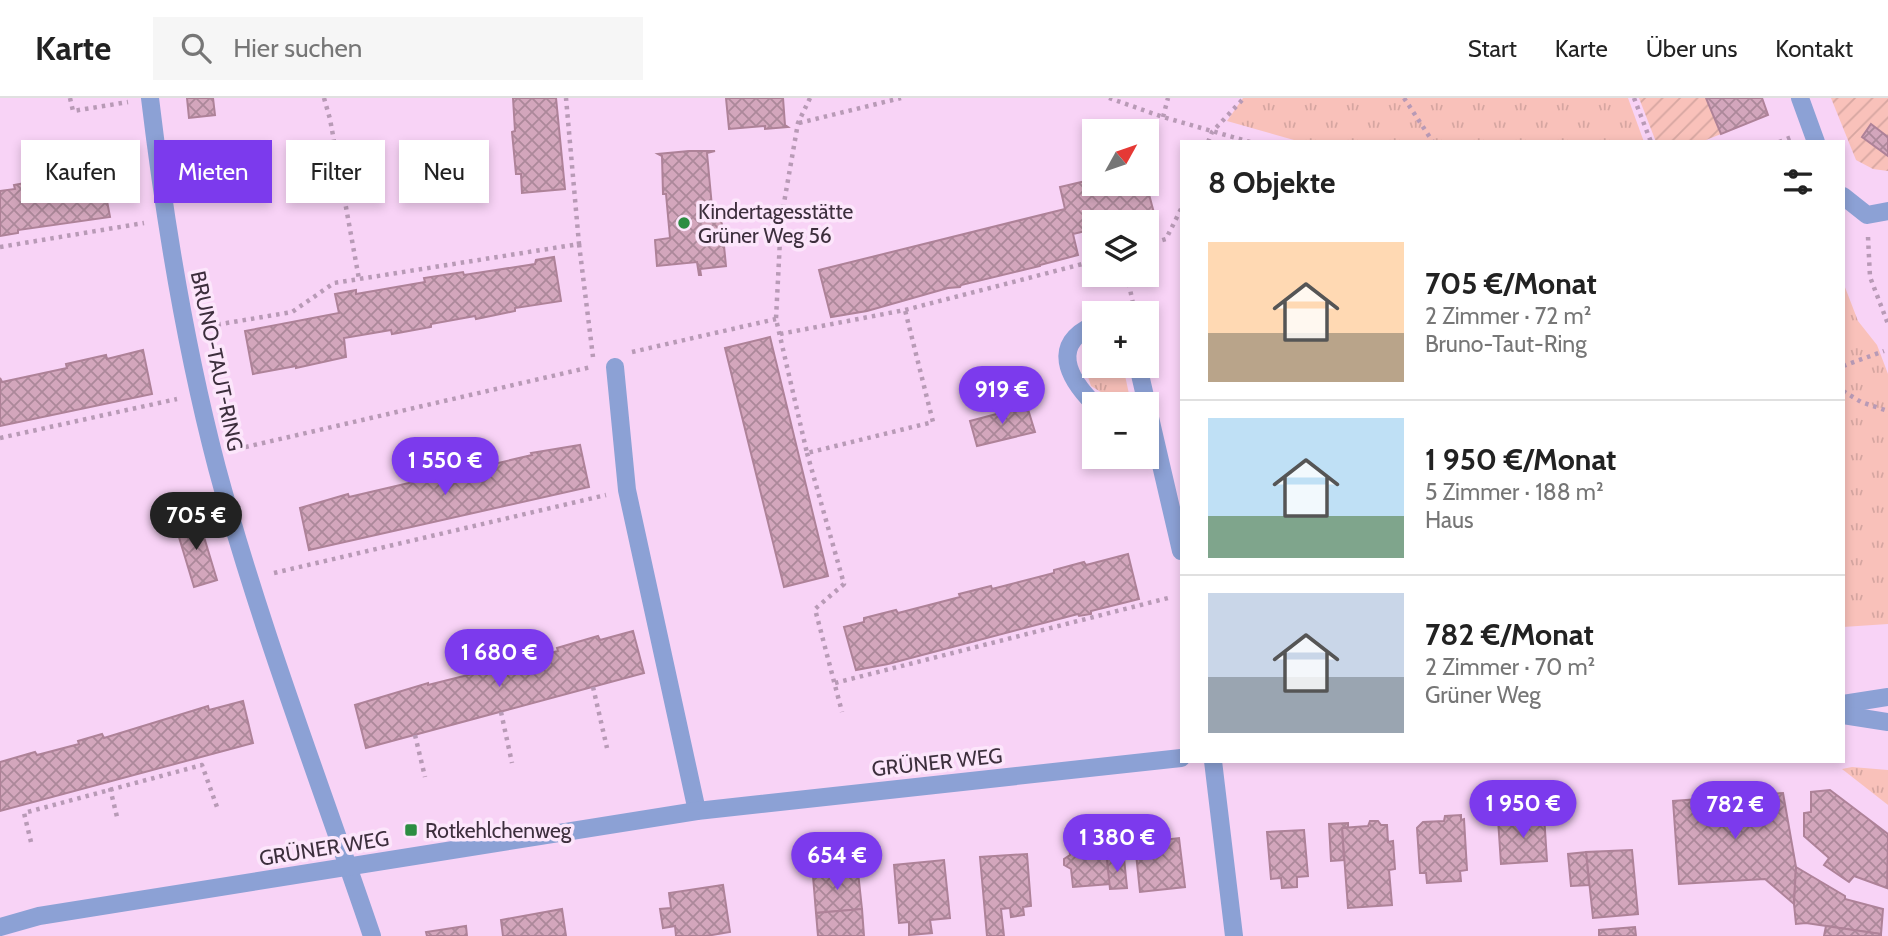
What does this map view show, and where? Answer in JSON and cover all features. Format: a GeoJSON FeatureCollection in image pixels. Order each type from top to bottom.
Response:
{"type":"FeatureCollection","features":[{"type":"Feature","properties":{"kind":"street"},"geometry":{"type":"LineString","coordinates":[[1800,98],[1815,140]]}},
{"type":"Feature","properties":{"kind":"street","name":"BRUNO-TAUT-RING"},"geometry":{"type":"LineString","coordinates":[[143,99],[198,392],[218,469],[263,621],[348,867]]}},
{"type":"Feature","properties":{"kind":"street"},"geometry":{"type":"LineString","coordinates":[[1845,198],[1867,215],[1888,211]]}},
{"type":"Feature","properties":{"kind":"street"},"geometry":{"type":"LineString","coordinates":[[1082,330],[1072,340],[1067,365],[1082,393]]}},
{"type":"Feature","properties":{"kind":"street"},"geometry":{"type":"LineString","coordinates":[[615,359],[627,490],[697,811]]}},
{"type":"Feature","properties":{"kind":"street"},"geometry":{"type":"LineString","coordinates":[[1159,469],[1180,547]]}},
{"type":"Feature","properties":{"kind":"street"},"geometry":{"type":"LineString","coordinates":[[1845,704],[1888,697]]}},
{"type":"Feature","properties":{"kind":"street"},"geometry":{"type":"LineString","coordinates":[[1845,715],[1888,722]]}},
{"type":"Feature","properties":{"kind":"street","name":"GRÜNER WEG"},"geometry":{"type":"LineString","coordinates":[[0,927],[39,916],[697,811],[1180,758]]}},
{"type":"Feature","properties":{"kind":"street"},"geometry":{"type":"LineString","coordinates":[[1213,763],[1234,936]]}},
{"type":"Feature","properties":{"kind":"street"},"geometry":{"type":"LineString","coordinates":[[348,867],[372,936]]}},
{"type":"Feature","properties":{"kind":"path"},"geometry":{"type":"LineString","coordinates":[[70,98],[73,111],[143,99]]}},
{"type":"Feature","properties":{"kind":"path"},"geometry":{"type":"LineString","coordinates":[[324,98],[359,279]]}},
{"type":"Feature","properties":{"kind":"path"},"geometry":{"type":"LineString","coordinates":[[237,449],[594,366],[579,244],[566,98]]}},
{"type":"Feature","properties":{"kind":"path"},"geometry":{"type":"LineString","coordinates":[[810,98],[798,123],[781,220],[776,319],[807,453],[844,584],[815,609],[842,712]]}},
{"type":"Feature","properties":{"kind":"path"},"geometry":{"type":"LineString","coordinates":[[798,123],[901,98]]}},
{"type":"Feature","properties":{"kind":"path"},"geometry":{"type":"LineString","coordinates":[[1109,98],[1243,140]]}},
{"type":"Feature","properties":{"kind":"path"},"geometry":{"type":"LineString","coordinates":[[1163,117],[1168,98]]}},
{"type":"Feature","properties":{"kind":"path"},"geometry":{"type":"LineString","coordinates":[[1209,140],[1212,132],[1244,98]]}},
{"type":"Feature","properties":{"kind":"path"},"geometry":{"type":"LineString","coordinates":[[1404,98],[1432,140]]}},
{"type":"Feature","properties":{"kind":"path"},"geometry":{"type":"LineString","coordinates":[[1634,98],[1650,140]]}},
{"type":"Feature","properties":{"kind":"path"},"geometry":{"type":"LineString","coordinates":[[1159,241],[1166,239],[1180,211]]}},
{"type":"Feature","properties":{"kind":"path"},"geometry":{"type":"LineString","coordinates":[[1867,215],[1870,277],[1888,324]]}},
{"type":"Feature","properties":{"kind":"path"},"geometry":{"type":"LineString","coordinates":[[0,247],[152,222]]}},
{"type":"Feature","properties":{"kind":"path"},"geometry":{"type":"LineString","coordinates":[[209,326],[292,312],[334,283],[579,244]]}},
{"type":"Feature","properties":{"kind":"path"},"geometry":{"type":"LineString","coordinates":[[780,334],[905,310],[1082,264]]}},
{"type":"Feature","properties":{"kind":"path"},"geometry":{"type":"LineString","coordinates":[[807,453],[933,422],[905,310]]}},
{"type":"Feature","properties":{"kind":"path"},"geometry":{"type":"LineString","coordinates":[[593,359],[615,359],[776,319]]}},
{"type":"Feature","properties":{"kind":"path"},"geometry":{"type":"LineString","coordinates":[[1845,365],[1884,351]]}},
{"type":"Feature","properties":{"kind":"path"},"geometry":{"type":"LineString","coordinates":[[1845,392],[1861,402],[1888,411]]}},
{"type":"Feature","properties":{"kind":"path"},"geometry":{"type":"LineString","coordinates":[[0,438],[186,397]]}},
{"type":"Feature","properties":{"kind":"path"},"geometry":{"type":"LineString","coordinates":[[273,573],[627,490]]}},
{"type":"Feature","properties":{"kind":"path"},"geometry":{"type":"LineString","coordinates":[[835,683],[1172,597]]}},
{"type":"Feature","properties":{"kind":"path"},"geometry":{"type":"LineString","coordinates":[[593,687],[607,748]]}},
{"type":"Feature","properties":{"kind":"path"},"geometry":{"type":"LineString","coordinates":[[501,712],[512,763]]}},
{"type":"Feature","properties":{"kind":"path"},"geometry":{"type":"LineString","coordinates":[[415,735],[425,777]]}},
{"type":"Feature","properties":{"kind":"path"},"geometry":{"type":"LineString","coordinates":[[31,842],[24,814],[110,788],[202,765],[217,807]]}},
{"type":"Feature","properties":{"kind":"path"},"geometry":{"type":"LineString","coordinates":[[110,788],[118,821]]}},
{"type":"Feature","properties":{"kind":"green space"},"geometry":{"type":"Polygon","coordinates":[[[1243,98],[1628,98],[1643,140],[1294,140],[1227,121],[1243,98]]]}},
{"type":"Feature","properties":{"kind":"green space"},"geometry":{"type":"Polygon","coordinates":[[[1639,98],[1706,98],[1721,134],[1706,140],[1655,140],[1639,98]]]}},
{"type":"Feature","properties":{"kind":"green space"},"geometry":{"type":"Polygon","coordinates":[[[1831,98],[1888,98],[1888,171],[1873,169],[1856,160],[1831,98]]]}},
{"type":"Feature","properties":{"kind":"green space"},"geometry":{"type":"Polygon","coordinates":[[[1845,287],[1858,321],[1877,345],[1888,374],[1888,624],[1845,627],[1845,287]]]}},
{"type":"Feature","properties":{"kind":"green space"},"geometry":{"type":"Polygon","coordinates":[[[1088,378],[1126,378],[1129,392],[1101,392],[1091,386],[1088,378]]]}},
{"type":"Feature","properties":{"kind":"green space"},"geometry":{"type":"Polygon","coordinates":[[[1852,767],[1888,770],[1888,805],[1842,769],[1852,767]]]}},
{"type":"Feature","properties":{"kind":"building"},"geometry":{"type":"Polygon","coordinates":[[[187,98],[213,98],[215,115],[189,118],[187,98]]]}},
{"type":"Feature","properties":{"kind":"building"},"geometry":{"type":"Polygon","coordinates":[[[513,98],[556,98],[565,189],[522,193],[521,174],[516,174],[512,132],[515,131],[513,98]]]}},
{"type":"Feature","properties":{"kind":"building"},"geometry":{"type":"Polygon","coordinates":[[[726,98],[783,98],[785,125],[788,127],[729,129],[726,98]]]}},
{"type":"Feature","properties":{"kind":"building"},"geometry":{"type":"Polygon","coordinates":[[[1706,98],[1762,98],[1768,115],[1721,134],[1706,98]]]}},
{"type":"Feature","properties":{"kind":"building"},"geometry":{"type":"Polygon","coordinates":[[[1871,124],[1888,137],[1888,156],[1862,137],[1871,124]]]}},
{"type":"Feature","properties":{"kind":"building"},"geometry":{"type":"Polygon","coordinates":[[[715,151],[707,153],[712,207],[720,206],[726,266],[700,269],[701,275],[697,262],[657,266],[655,240],[670,238],[666,194],[663,194],[662,156],[658,154],[715,151]]]}},
{"type":"Feature","properties":{"kind":"building"},"geometry":{"type":"Polygon","coordinates":[[[1082,182],[1082,196],[1149,196],[1153,210],[1082,210],[1082,232],[1073,234],[1078,255],[867,311],[831,317],[819,270],[1065,209],[1060,187],[1082,182]]]}},
{"type":"Feature","properties":{"kind":"building"},"geometry":{"type":"Polygon","coordinates":[[[21,184],[21,203],[107,203],[110,217],[18,230],[18,233],[0,236],[0,191],[15,189],[14,185],[21,184]]]}},
{"type":"Feature","properties":{"kind":"building"},"geometry":{"type":"Polygon","coordinates":[[[554,257],[561,301],[515,308],[515,311],[476,319],[475,316],[431,324],[431,327],[392,334],[391,330],[344,338],[346,357],[253,374],[245,331],[339,313],[335,294],[356,290],[356,294],[425,282],[424,278],[535,264],[536,260],[554,257]]]}},
{"type":"Feature","properties":{"kind":"building"},"geometry":{"type":"Polygon","coordinates":[[[770,337],[828,576],[784,587],[725,348],[770,337]]]}},
{"type":"Feature","properties":{"kind":"building"},"geometry":{"type":"Polygon","coordinates":[[[143,350],[152,394],[0,426],[0,378],[2,382],[67,368],[66,364],[106,355],[107,359],[143,350]]]}},
{"type":"Feature","properties":{"kind":"building"},"geometry":{"type":"Polygon","coordinates":[[[1027,406],[1035,432],[977,446],[970,421],[1027,406]]]}},
{"type":"Feature","properties":{"kind":"building"},"geometry":{"type":"Polygon","coordinates":[[[580,445],[589,487],[309,550],[300,508],[348,494],[349,497],[467,467],[468,470],[532,455],[531,453],[580,445]]]}},
{"type":"Feature","properties":{"kind":"building"},"geometry":{"type":"Polygon","coordinates":[[[198,517],[217,580],[194,587],[175,524],[198,517]]]}},
{"type":"Feature","properties":{"kind":"building"},"geometry":{"type":"Polygon","coordinates":[[[1128,554],[1139,599],[1091,611],[1091,614],[1078,614],[856,670],[844,627],[864,622],[864,618],[896,610],[898,613],[960,597],[959,594],[991,586],[992,589],[1054,573],[1054,570],[1084,562],[1086,565],[1128,554]]]}},
{"type":"Feature","properties":{"kind":"building"},"geometry":{"type":"Polygon","coordinates":[[[633,631],[644,673],[366,748],[355,705],[428,683],[472,674],[471,671],[558,651],[557,648],[598,636],[600,640],[633,631]]]}},
{"type":"Feature","properties":{"kind":"building"},"geometry":{"type":"Polygon","coordinates":[[[243,701],[253,743],[0,811],[0,762],[79,744],[78,741],[102,734],[104,738],[208,706],[209,710],[243,701]]]}},
{"type":"Feature","properties":{"kind":"building"},"geometry":{"type":"Polygon","coordinates":[[[1830,790],[1888,834],[1887,888],[1854,876],[1849,882],[1824,865],[1829,858],[1804,836],[1804,813],[1811,812],[1811,792],[1830,790]]]}},
{"type":"Feature","properties":{"kind":"building"},"geometry":{"type":"Polygon","coordinates":[[[1783,793],[1796,867],[1794,904],[1765,879],[1679,884],[1673,801],[1783,793]]]}},
{"type":"Feature","properties":{"kind":"building"},"geometry":{"type":"Polygon","coordinates":[[[1461,815],[1461,820],[1464,819],[1467,870],[1460,871],[1461,881],[1427,883],[1426,873],[1420,873],[1417,828],[1423,822],[1444,821],[1445,816],[1461,815]]]}},
{"type":"Feature","properties":{"kind":"building"},"geometry":{"type":"Polygon","coordinates":[[[1544,815],[1547,861],[1501,864],[1498,819],[1544,815]]]}},
{"type":"Feature","properties":{"kind":"building"},"geometry":{"type":"Polygon","coordinates":[[[1370,821],[1387,825],[1388,842],[1393,841],[1395,869],[1389,870],[1392,905],[1348,908],[1342,828],[1368,826],[1370,821]]]}},
{"type":"Feature","properties":{"kind":"building"},"geometry":{"type":"Polygon","coordinates":[[[1348,823],[1348,827],[1342,828],[1344,860],[1331,861],[1329,824],[1348,823]]]}},
{"type":"Feature","properties":{"kind":"building"},"geometry":{"type":"Polygon","coordinates":[[[1304,830],[1308,876],[1297,877],[1297,887],[1282,888],[1281,878],[1271,879],[1267,832],[1304,830]]]}},
{"type":"Feature","properties":{"kind":"building"},"geometry":{"type":"Polygon","coordinates":[[[1155,835],[1155,841],[1179,838],[1185,887],[1140,892],[1135,844],[1139,843],[1138,837],[1155,835]]]}},
{"type":"Feature","properties":{"kind":"building"},"geometry":{"type":"Polygon","coordinates":[[[1105,840],[1110,884],[1073,887],[1071,869],[1064,865],[1064,859],[1070,855],[1069,843],[1105,840]]]}},
{"type":"Feature","properties":{"kind":"building"},"geometry":{"type":"Polygon","coordinates":[[[1632,850],[1638,914],[1593,918],[1586,852],[1632,850]]]}},
{"type":"Feature","properties":{"kind":"building"},"geometry":{"type":"Polygon","coordinates":[[[1586,852],[1589,885],[1571,886],[1568,854],[1586,852]]]}},
{"type":"Feature","properties":{"kind":"building"},"geometry":{"type":"Polygon","coordinates":[[[1027,854],[1031,906],[1023,907],[1024,915],[1011,917],[1010,908],[1001,909],[1004,936],[987,936],[980,857],[1027,854]]]}},
{"type":"Feature","properties":{"kind":"building"},"geometry":{"type":"Polygon","coordinates":[[[1124,858],[1127,888],[1110,889],[1107,859],[1124,858]]]}},
{"type":"Feature","properties":{"kind":"building"},"geometry":{"type":"Polygon","coordinates":[[[944,860],[950,918],[930,920],[932,933],[909,935],[909,922],[899,923],[894,865],[944,860]]]}},
{"type":"Feature","properties":{"kind":"building"},"geometry":{"type":"Polygon","coordinates":[[[1796,867],[1845,896],[1845,899],[1883,909],[1881,934],[1806,923],[1796,924],[1796,867]]]}},
{"type":"Feature","properties":{"kind":"building"},"geometry":{"type":"Polygon","coordinates":[[[832,868],[837,874],[858,872],[862,909],[816,913],[813,876],[820,875],[823,869],[832,868]]]}},
{"type":"Feature","properties":{"kind":"building"},"geometry":{"type":"Polygon","coordinates":[[[723,885],[730,932],[706,936],[676,936],[675,926],[663,928],[660,909],[671,908],[669,893],[723,885]]]}},
{"type":"Feature","properties":{"kind":"building"},"geometry":{"type":"Polygon","coordinates":[[[562,909],[566,936],[503,936],[501,920],[562,909]]]}},
{"type":"Feature","properties":{"kind":"building"},"geometry":{"type":"Polygon","coordinates":[[[862,909],[864,936],[818,936],[816,913],[862,909]]]}},
{"type":"Feature","properties":{"kind":"building"},"geometry":{"type":"Polygon","coordinates":[[[466,926],[467,936],[427,936],[426,932],[466,926]]]}},
{"type":"Feature","properties":{"kind":"building"},"geometry":{"type":"Polygon","coordinates":[[[1826,926],[1881,934],[1881,936],[1824,936],[1826,926]]]}},
{"type":"Feature","properties":{"kind":"building"},"geometry":{"type":"Polygon","coordinates":[[[1635,927],[1636,936],[1599,936],[1599,930],[1635,927]]]}},
{"type":"Feature","properties":{"kind":"place","name":"Kindertagesstätte Grüner Weg 56"},"geometry":{"type":"Point","coordinates":[684,223]}},
{"type":"Feature","properties":{"kind":"place","name":"Rotkehlchenweg"},"geometry":{"type":"Point","coordinates":[411,830]}}]}
